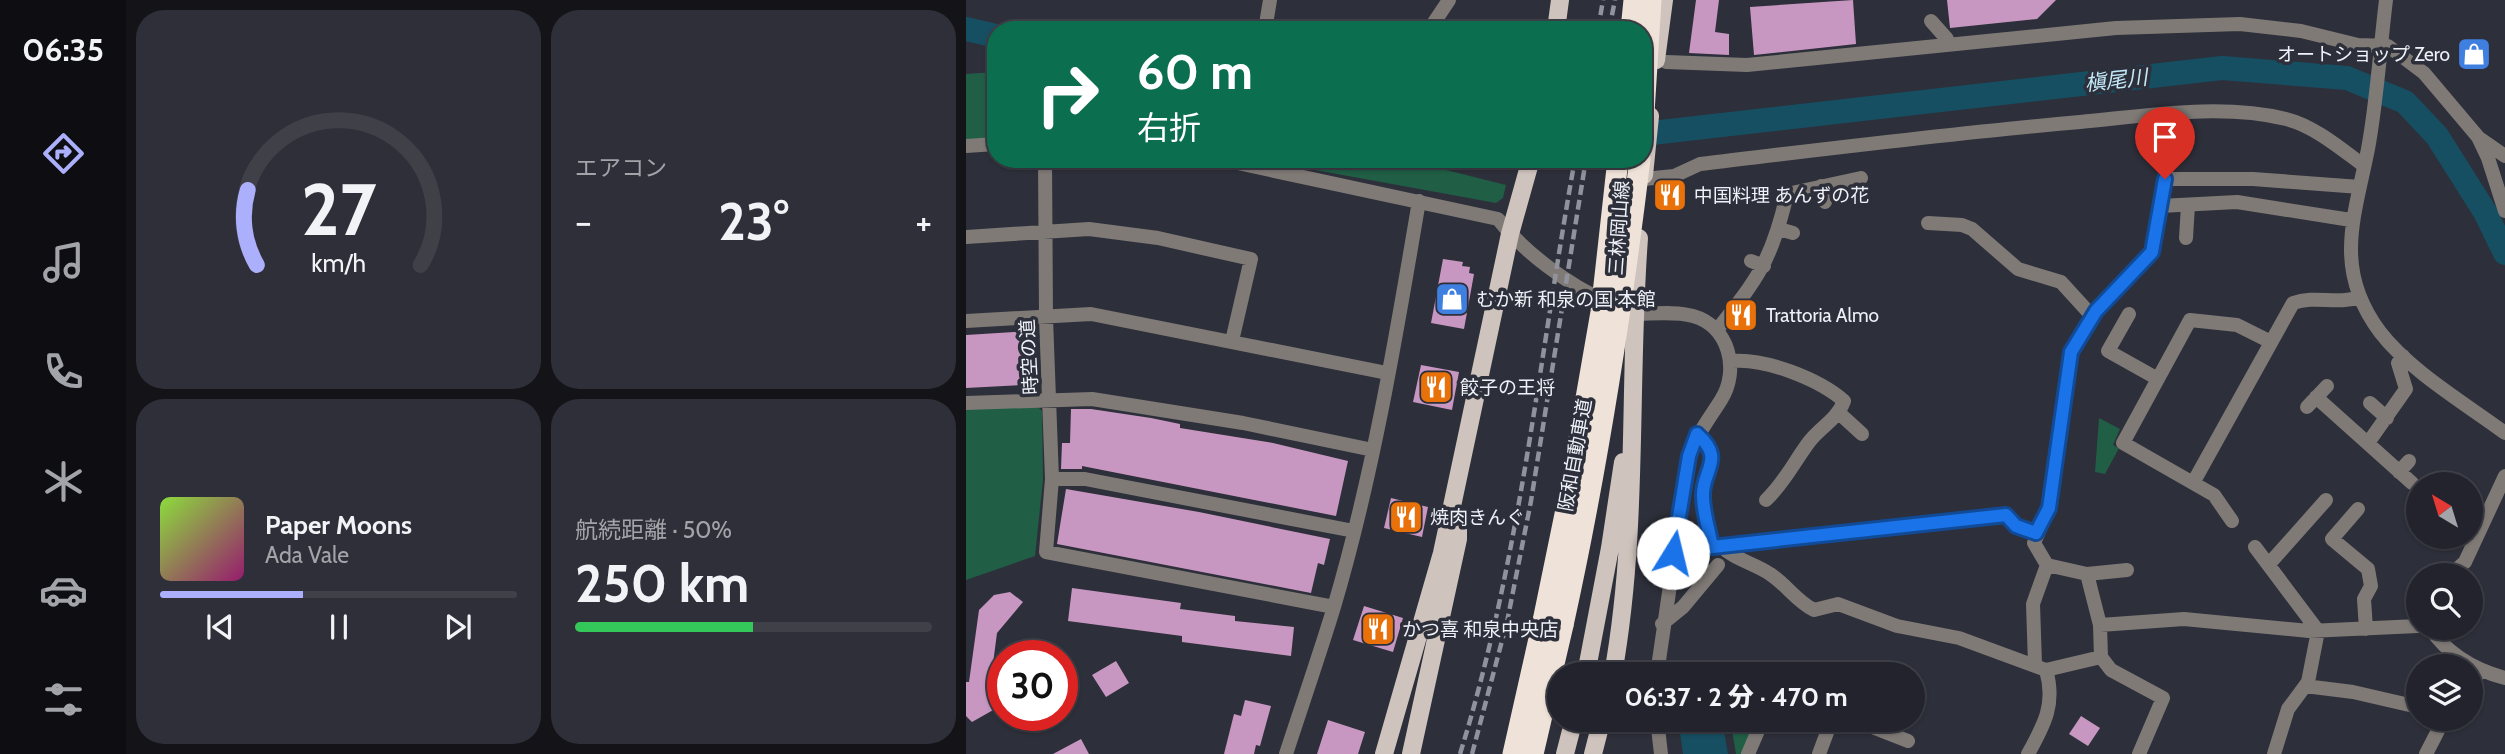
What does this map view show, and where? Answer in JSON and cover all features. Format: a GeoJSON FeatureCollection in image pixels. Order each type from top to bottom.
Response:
{"type":"FeatureCollection","features":[{"type":"Feature","properties":{"kind":"highway"},"geometry":{"type":"LineString","coordinates":[[1632,21],[1633,0]]}},
{"type":"Feature","properties":{"kind":"highway"},"geometry":{"type":"LineString","coordinates":[[1650,21],[1651,0]]}},
{"type":"Feature","properties":{"kind":"highway","name":"阪和自動車道"},"geometry":{"type":"LineString","coordinates":[[1534,754],[1570,490],[1601,312],[1617,168]]}},
{"type":"Feature","properties":{"kind":"highway","name":"阪和自動車道"},"geometry":{"type":"LineString","coordinates":[[1513,754],[1591,499],[1643,169]]}},
{"type":"Feature","properties":{"kind":"main road"},"geometry":{"type":"LineString","coordinates":[[1557,21],[1560,0]]}},
{"type":"Feature","properties":{"kind":"main road","name":"三林岡山線"},"geometry":{"type":"LineString","coordinates":[[1652,115],[1660,67],[1664,0]]}},
{"type":"Feature","properties":{"kind":"main road"},"geometry":{"type":"LineString","coordinates":[[1384,754],[1429,608],[1457,494],[1510,234],[1529,168]]}},
{"type":"Feature","properties":{"kind":"main road","name":"三林岡山線"},"geometry":{"type":"LineString","coordinates":[[1615,662],[1626,598],[1631,532],[1633,314],[1643,169]]}},
{"type":"Feature","properties":{"kind":"main road","name":"三林岡山線"},"geometry":{"type":"LineString","coordinates":[[1588,662],[1631,418]]}},
{"type":"Feature","properties":{"kind":"main road"},"geometry":{"type":"LineString","coordinates":[[1411,754],[1458,539],[1457,494]]}},
{"type":"Feature","properties":{"kind":"main road"},"geometry":{"type":"LineString","coordinates":[[1565,754],[1571,732]]}},
{"type":"Feature","properties":{"kind":"main road"},"geometry":{"type":"LineString","coordinates":[[1593,754],[1599,732]]}},
{"type":"Feature","properties":{"kind":"street"},"geometry":{"type":"LineString","coordinates":[[1266,21],[1270,0]]}},
{"type":"Feature","properties":{"kind":"street"},"geometry":{"type":"LineString","coordinates":[[1435,21],[1449,0]]}},
{"type":"Feature","properties":{"kind":"street"},"geometry":{"type":"LineString","coordinates":[[2386,0],[2368,149],[2351,220],[2349,257],[2360,297],[2381,332],[2403,356],[2505,433]]}},
{"type":"Feature","properties":{"kind":"street"},"geometry":{"type":"LineString","coordinates":[[1931,21],[1947,39],[1947,45]]}},
{"type":"Feature","properties":{"kind":"street"},"geometry":{"type":"LineString","coordinates":[[1660,67],[1747,65],[2116,28],[2240,24],[2301,31],[2380,52]]}},
{"type":"Feature","properties":{"kind":"street"},"geometry":{"type":"LineString","coordinates":[[2380,52],[2388,46],[2424,73],[2478,138],[2488,158],[2505,211]]}},
{"type":"Feature","properties":{"kind":"street"},"geometry":{"type":"LineString","coordinates":[[1643,169],[1674,176],[1700,164],[1969,132],[2175,114],[2244,114],[2290,120],[2318,134],[2363,165]]}},
{"type":"Feature","properties":{"kind":"street"},"geometry":{"type":"LineString","coordinates":[[2478,138],[2505,156]]}},
{"type":"Feature","properties":{"kind":"street"},"geometry":{"type":"LineString","coordinates":[[966,146],[987,145]]}},
{"type":"Feature","properties":{"kind":"street","name":"時空の道"},"geometry":{"type":"LineString","coordinates":[[1045,168],[1046,318],[1052,479],[1046,552],[1334,607]]}},
{"type":"Feature","properties":{"kind":"street"},"geometry":{"type":"LineString","coordinates":[[1262,168],[1498,219],[1510,234],[1587,293],[1633,314],[1690,315],[1717,330],[1732,360],[1729,383],[1721,400],[1697,434],[1684,482],[1658,662]]}},
{"type":"Feature","properties":{"kind":"street"},"geometry":{"type":"LineString","coordinates":[[1717,330],[1758,263],[1786,231],[1787,194],[1861,178]]}},
{"type":"Feature","properties":{"kind":"street"},"geometry":{"type":"LineString","coordinates":[[2127,570],[2087,573],[2047,565],[2034,543],[2036,533],[2049,508],[2071,352],[2092,316],[2152,252],[2165,179],[2253,179],[2360,187]]}},
{"type":"Feature","properties":{"kind":"street"},"geometry":{"type":"LineString","coordinates":[[1821,186],[1825,202]]}},
{"type":"Feature","properties":{"kind":"street"},"geometry":{"type":"LineString","coordinates":[[2161,206],[2189,205],[2219,197],[2237,202],[2291,205],[2351,220]]}},
{"type":"Feature","properties":{"kind":"street"},"geometry":{"type":"LineString","coordinates":[[1286,754],[1334,607],[1354,531],[1373,450],[1419,201]]}},
{"type":"Feature","properties":{"kind":"street"},"geometry":{"type":"LineString","coordinates":[[2186,238],[2189,205]]}},
{"type":"Feature","properties":{"kind":"street"},"geometry":{"type":"LineString","coordinates":[[1928,223],[1962,225],[1972,229],[2018,269],[2061,282],[2092,316]]}},
{"type":"Feature","properties":{"kind":"street"},"geometry":{"type":"LineString","coordinates":[[966,237],[1089,229],[1158,238],[1251,259],[1232,341]]}},
{"type":"Feature","properties":{"kind":"street"},"geometry":{"type":"LineString","coordinates":[[2193,483],[2293,303],[2311,297],[2342,303],[2360,297]]}},
{"type":"Feature","properties":{"kind":"street"},"geometry":{"type":"LineString","coordinates":[[966,321],[1091,314],[1387,373]]}},
{"type":"Feature","properties":{"kind":"street"},"geometry":{"type":"LineString","coordinates":[[2129,314],[2127,332],[2108,351],[2158,379]]}},
{"type":"Feature","properties":{"kind":"street"},"geometry":{"type":"LineString","coordinates":[[2223,515],[2214,495],[2123,443],[2190,320],[2238,325],[2271,342]]}},
{"type":"Feature","properties":{"kind":"street"},"geometry":{"type":"LineString","coordinates":[[2368,443],[2406,389],[2398,363],[2403,356]]}},
{"type":"Feature","properties":{"kind":"street"},"geometry":{"type":"LineString","coordinates":[[1732,360],[1765,365],[1829,387],[1844,401],[1839,413],[1810,440],[1783,484],[1766,499]]}},
{"type":"Feature","properties":{"kind":"street"},"geometry":{"type":"LineString","coordinates":[[2317,396],[2368,443],[2404,466],[2407,472]]}},
{"type":"Feature","properties":{"kind":"street"},"geometry":{"type":"LineString","coordinates":[[966,403],[1092,398],[1243,423],[1373,450]]}},
{"type":"Feature","properties":{"kind":"street"},"geometry":{"type":"LineString","coordinates":[[2370,403],[2387,418]]}},
{"type":"Feature","properties":{"kind":"street"},"geometry":{"type":"LineString","coordinates":[[1839,413],[1862,434]]}},
{"type":"Feature","properties":{"kind":"street"},"geometry":{"type":"LineString","coordinates":[[1697,434],[1710,452],[1712,467],[1702,493],[1712,547],[2006,515],[2016,526],[2036,533]]}},
{"type":"Feature","properties":{"kind":"street"},"geometry":{"type":"LineString","coordinates":[[2483,519],[2505,476]]}},
{"type":"Feature","properties":{"kind":"street"},"geometry":{"type":"LineString","coordinates":[[1052,479],[1085,479],[1354,531]]}},
{"type":"Feature","properties":{"kind":"street"},"geometry":{"type":"LineString","coordinates":[[2269,564],[2326,500]]}},
{"type":"Feature","properties":{"kind":"street"},"geometry":{"type":"LineString","coordinates":[[2358,509],[2332,539],[2368,569],[2371,586],[2364,599],[2366,629]]}},
{"type":"Feature","properties":{"kind":"street"},"geometry":{"type":"LineString","coordinates":[[1721,546],[1729,554],[1769,573],[1788,588],[1799,602],[1814,610],[1838,604],[1897,625],[1959,638],[2040,667],[2101,657]]}},
{"type":"Feature","properties":{"kind":"street"},"geometry":{"type":"LineString","coordinates":[[2255,547],[2318,631],[2305,687],[2288,709],[2274,754]]}},
{"type":"Feature","properties":{"kind":"street"},"geometry":{"type":"LineString","coordinates":[[1662,624],[1683,607],[1718,565]]}},
{"type":"Feature","properties":{"kind":"street"},"geometry":{"type":"LineString","coordinates":[[2030,754],[2045,725],[2050,691],[2040,667],[2033,604],[2047,565]]}},
{"type":"Feature","properties":{"kind":"street"},"geometry":{"type":"LineString","coordinates":[[2087,573],[2100,625],[2101,657],[2111,670],[2163,698],[2139,754]]}},
{"type":"Feature","properties":{"kind":"street"},"geometry":{"type":"LineString","coordinates":[[2100,625],[2184,619],[2318,631],[2406,627]]}},
{"type":"Feature","properties":{"kind":"street"},"geometry":{"type":"LineString","coordinates":[[2438,640],[2457,654]]}},
{"type":"Feature","properties":{"kind":"street"},"geometry":{"type":"LineString","coordinates":[[2483,672],[2505,678]]}},
{"type":"Feature","properties":{"kind":"street"},"geometry":{"type":"LineString","coordinates":[[2305,687],[2353,692],[2406,703]]}},
{"type":"Feature","properties":{"kind":"street"},"geometry":{"type":"LineString","coordinates":[[2426,754],[2438,731]]}},
{"type":"Feature","properties":{"kind":"street"},"geometry":{"type":"LineString","coordinates":[[1658,732],[1661,754]]}},
{"type":"Feature","properties":{"kind":"street"},"geometry":{"type":"LineString","coordinates":[[1748,754],[1757,732]]}},
{"type":"Feature","properties":{"kind":"street"},"geometry":{"type":"LineString","coordinates":[[1819,754],[1827,732]]}},
{"type":"Feature","properties":{"kind":"street"},"geometry":{"type":"LineString","coordinates":[[1885,732],[1908,741]]}},
{"type":"Feature","properties":{"kind":"green space"},"geometry":{"type":"Polygon","coordinates":[[[987,73],[987,138],[966,140],[966,74],[987,73]]]}},
{"type":"Feature","properties":{"kind":"green space"},"geometry":{"type":"Polygon","coordinates":[[[1304,168],[1438,168],[1506,185],[1503,198],[1496,203],[1304,168]]]}},
{"type":"Feature","properties":{"kind":"green space"},"geometry":{"type":"Polygon","coordinates":[[[1036,405],[1042,411],[1043,480],[1035,556],[966,580],[966,409],[1036,405]]]}},
{"type":"Feature","properties":{"kind":"green space"},"geometry":{"type":"Polygon","coordinates":[[[2099,418],[2120,429],[2113,445],[2119,448],[2105,474],[2095,472],[2099,418]]]}},
{"type":"Feature","properties":{"kind":"green space"},"geometry":{"type":"Polygon","coordinates":[[[1732,732],[1751,732],[1742,754],[1736,754],[1732,732]]]}},
{"type":"Feature","properties":{"kind":"water"},"geometry":{"type":"Polygon","coordinates":[[[1680,732],[1724,732],[1728,754],[1683,754],[1680,732]]]}},
{"type":"Feature","properties":{"kind":"building"},"geometry":{"type":"Polygon","coordinates":[[[1696,0],[1719,0],[1715,32],[1729,34],[1729,55],[1689,53],[1696,0]]]}},
{"type":"Feature","properties":{"kind":"building"},"geometry":{"type":"Polygon","coordinates":[[[1853,0],[1856,44],[1754,55],[1750,7],[1853,0]]]}},
{"type":"Feature","properties":{"kind":"building"},"geometry":{"type":"Polygon","coordinates":[[[1947,0],[2056,0],[2037,19],[1950,28],[1947,0]]]}},
{"type":"Feature","properties":{"kind":"building","name":"むか新 和泉の国 本館"},"geometry":{"type":"Polygon","coordinates":[[[1443,259],[1463,262],[1462,266],[1470,267],[1469,273],[1474,274],[1464,329],[1431,323],[1443,259]]]}},
{"type":"Feature","properties":{"kind":"building"},"geometry":{"type":"Polygon","coordinates":[[[1032,331],[1039,384],[966,388],[966,335],[1032,331]]]}},
{"type":"Feature","properties":{"kind":"building","name":"餃子の王将"},"geometry":{"type":"Polygon","coordinates":[[[1421,365],[1459,372],[1452,410],[1413,402],[1421,365]]]}},
{"type":"Feature","properties":{"kind":"building"},"geometry":{"type":"Polygon","coordinates":[[[1071,409],[1091,409],[1151,418],[1180,424],[1180,428],[1273,443],[1348,461],[1336,516],[1082,466],[1082,469],[1061,469],[1062,443],[1070,443],[1071,409]]]}},
{"type":"Feature","properties":{"kind":"building"},"geometry":{"type":"Polygon","coordinates":[[[1066,489],[1199,512],[1330,539],[1324,565],[1318,563],[1311,593],[1057,544],[1066,489]]]}},
{"type":"Feature","properties":{"kind":"building","name":"焼肉きんぐ"},"geometry":{"type":"Polygon","coordinates":[[[1391,498],[1428,507],[1422,537],[1384,528],[1391,498]]]}},
{"type":"Feature","properties":{"kind":"building"},"geometry":{"type":"Polygon","coordinates":[[[1072,588],[1181,603],[1180,609],[1235,616],[1235,621],[1294,627],[1291,656],[1182,642],[1182,636],[1068,621],[1072,588]]]}},
{"type":"Feature","properties":{"kind":"building"},"geometry":{"type":"Polygon","coordinates":[[[1010,592],[1023,602],[997,633],[996,640],[987,640],[987,714],[972,722],[966,716],[966,682],[969,682],[979,610],[994,595],[1010,592]]]}},
{"type":"Feature","properties":{"kind":"building","name":"かつ喜 和泉中央店"},"geometry":{"type":"Polygon","coordinates":[[[1364,606],[1403,618],[1393,652],[1353,640],[1364,606]]]}},
{"type":"Feature","properties":{"kind":"building"},"geometry":{"type":"Polygon","coordinates":[[[1116,661],[1129,683],[1106,697],[1092,675],[1116,661]]]}},
{"type":"Feature","properties":{"kind":"building"},"geometry":{"type":"Polygon","coordinates":[[[1245,700],[1271,706],[1260,746],[1256,745],[1254,754],[1224,754],[1234,714],[1241,716],[1245,700]]]}},
{"type":"Feature","properties":{"kind":"building"},"geometry":{"type":"Polygon","coordinates":[[[2081,716],[2100,728],[2088,746],[2069,734],[2081,716]]]}},
{"type":"Feature","properties":{"kind":"building"},"geometry":{"type":"Polygon","coordinates":[[[1328,720],[1365,732],[1358,754],[1317,754],[1328,720]]]}},
{"type":"Feature","properties":{"kind":"building"},"geometry":{"type":"Polygon","coordinates":[[[1081,739],[1089,754],[1053,754],[1081,739]]]}},
{"type":"Feature","properties":{"kind":"waterway","name":"槇尾川"},"geometry":{"type":"LineString","coordinates":[[966,29],[987,34]]}},
{"type":"Feature","properties":{"kind":"waterway","name":"槇尾川"},"geometry":{"type":"LineString","coordinates":[[1652,133],[2222,68],[2347,78],[2405,102],[2437,136],[2485,212],[2505,253]]}},
{"type":"Feature","properties":{"kind":"railway"},"geometry":{"type":"LineString","coordinates":[[1600,21],[1603,0]]}},
{"type":"Feature","properties":{"kind":"railway"},"geometry":{"type":"LineString","coordinates":[[1611,21],[1615,0]]}},
{"type":"Feature","properties":{"kind":"railway"},"geometry":{"type":"LineString","coordinates":[[1460,754],[1481,681],[1513,533],[1573,168]]}},
{"type":"Feature","properties":{"kind":"railway"},"geometry":{"type":"LineString","coordinates":[[1472,754],[1507,622],[1531,501],[1585,168]]}},
{"type":"Feature","properties":{"kind":"place","name":"オートショップ Zero"},"geometry":{"type":"Point","coordinates":[2474,54]}},
{"type":"Feature","properties":{"kind":"place","name":"中国料理 あんずの花"},"geometry":{"type":"Point","coordinates":[1670,195]}},
{"type":"Feature","properties":{"kind":"place","name":"むか新 和泉の国 本館"},"geometry":{"type":"Point","coordinates":[1452,299]}},
{"type":"Feature","properties":{"kind":"place","name":"Trattoria Almo"},"geometry":{"type":"Point","coordinates":[1741,315]}},
{"type":"Feature","properties":{"kind":"place","name":"餃子の王将"},"geometry":{"type":"Point","coordinates":[1436,387]}},
{"type":"Feature","properties":{"kind":"place","name":"焼肉きんぐ"},"geometry":{"type":"Point","coordinates":[1406,517]}},
{"type":"Feature","properties":{"kind":"place","name":"かつ喜 和泉中央店"},"geometry":{"type":"Point","coordinates":[1378,629]}},
{"type":"Feature","properties":{"kind":"route"},"geometry":{"type":"LineString","coordinates":[[1673,553],[1689,456],[1697,434],[1704,440],[1710,452],[1712,467],[1702,493],[1712,547],[2006,515],[2016,526],[2036,533],[2049,508],[2071,352],[2096,311],[2146,262],[2152,252],[2165,179]]}}]}
